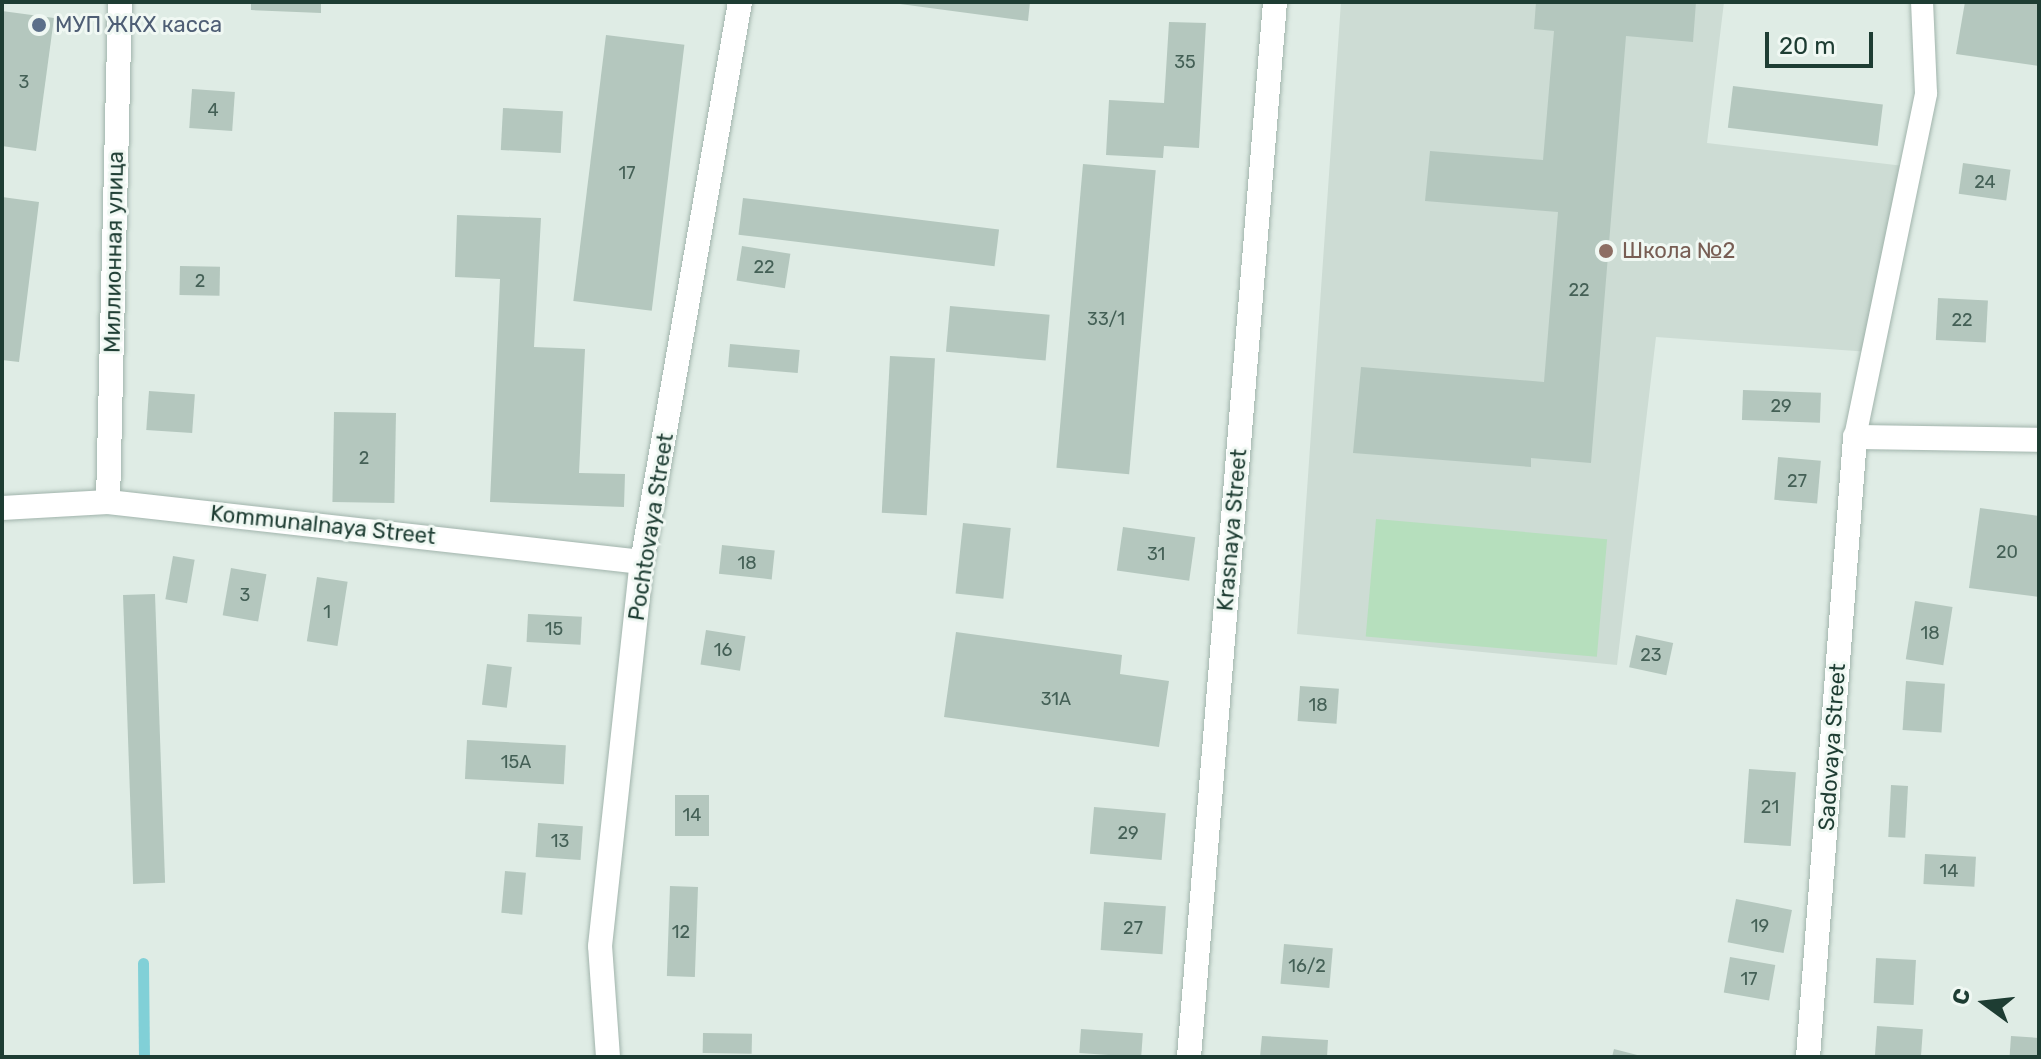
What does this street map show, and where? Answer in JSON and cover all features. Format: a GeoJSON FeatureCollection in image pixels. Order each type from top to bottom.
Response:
{"type":"FeatureCollection","features":[{"type":"Feature","properties":{"kind":"street","name":"Миллионная улица"},"geometry":{"type":"LineString","coordinates":[[108,502],[120,2]]}},
{"type":"Feature","properties":{"kind":"street","name":"Pochtovaya Street"},"geometry":{"type":"LineString","coordinates":[[608,1057],[600,946],[642,562],[740,2]]}},
{"type":"Feature","properties":{"kind":"street","name":"Krasnaya Street"},"geometry":{"type":"LineString","coordinates":[[1189,1057],[1275,2]]}},
{"type":"Feature","properties":{"kind":"street"},"geometry":{"type":"LineString","coordinates":[[1855,437],[2039,440]]}},
{"type":"Feature","properties":{"kind":"street","name":"Sadovaya Street"},"geometry":{"type":"LineString","coordinates":[[1808,1057],[1855,437]]}},
{"type":"Feature","properties":{"kind":"street","name":"Kommunalnaya Street"},"geometry":{"type":"LineString","coordinates":[[2,508],[108,502],[642,562]]}},
{"type":"Feature","properties":{"kind":"lane"},"geometry":{"type":"LineString","coordinates":[[1855,437],[1926,93],[1922,2]]}},
{"type":"Feature","properties":{"kind":"shaded area","name":"Школа №2"},"geometry":{"type":"Polygon","coordinates":[[[1341,2],[1724,2],[1707,143],[1904,166],[1870,352],[1656,337],[1617,665],[1297,634],[1341,2]]]}},
{"type":"Feature","properties":{"kind":"green space"},"geometry":{"type":"Polygon","coordinates":[[[1376,519],[1607,539],[1597,657],[1366,637],[1376,519]]]}},
{"type":"Feature","properties":{"kind":"building"},"geometry":{"type":"Polygon","coordinates":[[[251,2],[321,2],[321,13],[251,10],[251,2]]]}},
{"type":"Feature","properties":{"kind":"building"},"geometry":{"type":"Polygon","coordinates":[[[885,2],[1030,2],[1028,21],[885,2]]]}},
{"type":"Feature","properties":{"kind":"building"},"geometry":{"type":"Polygon","coordinates":[[[1536,2],[1696,2],[1693,42],[1626,36],[1591,463],[1531,458],[1531,467],[1353,453],[1361,367],[1544,382],[1558,212],[1425,201],[1430,151],[1543,160],[1554,31],[1534,29],[1536,2]]]}},
{"type":"Feature","properties":{"kind":"building"},"geometry":{"type":"Polygon","coordinates":[[[1965,2],[2039,2],[2039,66],[1956,54],[1965,2]]]}},
{"type":"Feature","properties":{"kind":"building"},"geometry":{"type":"Polygon","coordinates":[[[2,11],[54,18],[36,151],[2,146],[2,11]]]}},
{"type":"Feature","properties":{"kind":"building"},"geometry":{"type":"Polygon","coordinates":[[[1169,22],[1206,23],[1199,148],[1164,146],[1163,158],[1106,155],[1109,100],[1164,103],[1169,22]]]}},
{"type":"Feature","properties":{"kind":"building"},"geometry":{"type":"Polygon","coordinates":[[[606,35],[684,45],[652,311],[573,301],[606,35]]]}},
{"type":"Feature","properties":{"kind":"building"},"geometry":{"type":"Polygon","coordinates":[[[1733,86],[1883,104],[1878,146],[1728,128],[1733,86]]]}},
{"type":"Feature","properties":{"kind":"building"},"geometry":{"type":"Polygon","coordinates":[[[192,89],[235,92],[232,131],[189,128],[192,89]]]}},
{"type":"Feature","properties":{"kind":"building"},"geometry":{"type":"Polygon","coordinates":[[[503,108],[563,111],[561,153],[501,150],[503,108]]]}},
{"type":"Feature","properties":{"kind":"building"},"geometry":{"type":"Polygon","coordinates":[[[1963,163],[2011,170],[2006,200],[1959,194],[1963,163]]]}},
{"type":"Feature","properties":{"kind":"building"},"geometry":{"type":"Polygon","coordinates":[[[1083,164],[1156,170],[1129,474],[1056,468],[1083,164]]]}},
{"type":"Feature","properties":{"kind":"building"},"geometry":{"type":"Polygon","coordinates":[[[2,197],[39,202],[19,362],[2,360],[2,197]]]}},
{"type":"Feature","properties":{"kind":"building"},"geometry":{"type":"Polygon","coordinates":[[[743,198],[999,229],[995,266],[738,235],[743,198]]]}},
{"type":"Feature","properties":{"kind":"building"},"geometry":{"type":"Polygon","coordinates":[[[457,215],[541,218],[534,347],[585,349],[579,473],[625,474],[624,507],[490,502],[500,279],[455,277],[457,215]]]}},
{"type":"Feature","properties":{"kind":"building"},"geometry":{"type":"Polygon","coordinates":[[[742,246],[790,254],[785,288],[737,281],[742,246]]]}},
{"type":"Feature","properties":{"kind":"building"},"geometry":{"type":"Polygon","coordinates":[[[180,266],[220,267],[219,296],[179,295],[180,266]]]}},
{"type":"Feature","properties":{"kind":"building"},"geometry":{"type":"Polygon","coordinates":[[[1938,298],[1988,301],[1986,343],[1936,340],[1938,298]]]}},
{"type":"Feature","properties":{"kind":"building"},"geometry":{"type":"Polygon","coordinates":[[[950,306],[1050,315],[1046,361],[946,352],[950,306]]]}},
{"type":"Feature","properties":{"kind":"building"},"geometry":{"type":"Polygon","coordinates":[[[730,344],[800,350],[798,373],[728,367],[730,344]]]}},
{"type":"Feature","properties":{"kind":"building"},"geometry":{"type":"Polygon","coordinates":[[[890,356],[935,358],[927,515],[882,513],[890,356]]]}},
{"type":"Feature","properties":{"kind":"building"},"geometry":{"type":"Polygon","coordinates":[[[1743,390],[1821,393],[1820,423],[1742,420],[1743,390]]]}},
{"type":"Feature","properties":{"kind":"building"},"geometry":{"type":"Polygon","coordinates":[[[149,391],[195,394],[192,433],[146,430],[149,391]]]}},
{"type":"Feature","properties":{"kind":"building"},"geometry":{"type":"Polygon","coordinates":[[[334,412],[396,413],[394,503],[332,502],[334,412]]]}},
{"type":"Feature","properties":{"kind":"building"},"geometry":{"type":"Polygon","coordinates":[[[1778,457],[1821,461],[1817,504],[1774,500],[1778,457]]]}},
{"type":"Feature","properties":{"kind":"building"},"geometry":{"type":"Polygon","coordinates":[[[1980,508],[2039,516],[2039,597],[1969,588],[1980,508]]]}},
{"type":"Feature","properties":{"kind":"building"},"geometry":{"type":"Polygon","coordinates":[[[963,523],[1011,528],[1003,599],[956,594],[963,523]]]}},
{"type":"Feature","properties":{"kind":"building"},"geometry":{"type":"Polygon","coordinates":[[[1123,527],[1195,537],[1189,581],[1117,571],[1123,527]]]}},
{"type":"Feature","properties":{"kind":"building"},"geometry":{"type":"Polygon","coordinates":[[[722,545],[775,551],[772,579],[719,574],[722,545]]]}},
{"type":"Feature","properties":{"kind":"building"},"geometry":{"type":"Polygon","coordinates":[[[173,556],[195,560],[187,603],[165,599],[173,556]]]}},
{"type":"Feature","properties":{"kind":"building"},"geometry":{"type":"Polygon","coordinates":[[[231,568],[266,574],[258,622],[223,615],[231,568]]]}},
{"type":"Feature","properties":{"kind":"building"},"geometry":{"type":"Polygon","coordinates":[[[317,577],[348,582],[337,646],[307,641],[317,577]]]}},
{"type":"Feature","properties":{"kind":"building"},"geometry":{"type":"Polygon","coordinates":[[[155,594],[165,883],[133,884],[123,595],[155,594]]]}},
{"type":"Feature","properties":{"kind":"building"},"geometry":{"type":"Polygon","coordinates":[[[1915,601],[1953,607],[1943,665],[1906,659],[1915,601]]]}},
{"type":"Feature","properties":{"kind":"building"},"geometry":{"type":"Polygon","coordinates":[[[528,614],[582,617],[580,645],[527,642],[528,614]]]}},
{"type":"Feature","properties":{"kind":"building"},"geometry":{"type":"Polygon","coordinates":[[[706,630],[746,636],[740,671],[701,665],[706,630]]]}},
{"type":"Feature","properties":{"kind":"building"},"geometry":{"type":"Polygon","coordinates":[[[956,632],[1122,655],[1120,674],[1169,681],[1159,747],[944,717],[956,632]]]}},
{"type":"Feature","properties":{"kind":"building"},"geometry":{"type":"Polygon","coordinates":[[[1636,635],[1673,643],[1666,675],[1629,667],[1636,635]]]}},
{"type":"Feature","properties":{"kind":"building"},"geometry":{"type":"Polygon","coordinates":[[[487,664],[512,667],[507,708],[482,705],[487,664]]]}},
{"type":"Feature","properties":{"kind":"building"},"geometry":{"type":"Polygon","coordinates":[[[1906,681],[1945,684],[1941,733],[1903,730],[1906,681]]]}},
{"type":"Feature","properties":{"kind":"building"},"geometry":{"type":"Polygon","coordinates":[[[1300,686],[1339,689],[1336,724],[1298,721],[1300,686]]]}},
{"type":"Feature","properties":{"kind":"building"},"geometry":{"type":"Polygon","coordinates":[[[467,740],[566,745],[564,784],[465,779],[467,740]]]}},
{"type":"Feature","properties":{"kind":"building"},"geometry":{"type":"Polygon","coordinates":[[[1749,769],[1796,772],[1791,846],[1744,843],[1749,769]]]}},
{"type":"Feature","properties":{"kind":"building"},"geometry":{"type":"Polygon","coordinates":[[[1891,785],[1908,786],[1905,838],[1888,837],[1891,785]]]}},
{"type":"Feature","properties":{"kind":"building"},"geometry":{"type":"Polygon","coordinates":[[[675,795],[709,795],[709,836],[675,836],[675,795]]]}},
{"type":"Feature","properties":{"kind":"building"},"geometry":{"type":"Polygon","coordinates":[[[1094,807],[1166,813],[1162,860],[1090,854],[1094,807]]]}},
{"type":"Feature","properties":{"kind":"building"},"geometry":{"type":"Polygon","coordinates":[[[538,823],[583,826],[581,860],[536,857],[538,823]]]}},
{"type":"Feature","properties":{"kind":"building"},"geometry":{"type":"Polygon","coordinates":[[[1925,854],[1976,857],[1974,887],[1923,884],[1925,854]]]}},
{"type":"Feature","properties":{"kind":"building"},"geometry":{"type":"Polygon","coordinates":[[[505,871],[526,873],[522,915],[501,913],[505,871]]]}},
{"type":"Feature","properties":{"kind":"building"},"geometry":{"type":"Polygon","coordinates":[[[670,886],[698,887],[695,977],[667,976],[670,886]]]}},
{"type":"Feature","properties":{"kind":"building"},"geometry":{"type":"Polygon","coordinates":[[[1736,899],[1792,910],[1784,953],[1728,942],[1736,899]]]}},
{"type":"Feature","properties":{"kind":"building"},"geometry":{"type":"Polygon","coordinates":[[[1104,902],[1166,906],[1163,954],[1101,950],[1104,902]]]}},
{"type":"Feature","properties":{"kind":"building"},"geometry":{"type":"Polygon","coordinates":[[[1284,944],[1333,948],[1329,988],[1281,984],[1284,944]]]}},
{"type":"Feature","properties":{"kind":"building"},"geometry":{"type":"Polygon","coordinates":[[[1730,957],[1775,965],[1769,1000],[1724,992],[1730,957]]]}},
{"type":"Feature","properties":{"kind":"building"},"geometry":{"type":"Polygon","coordinates":[[[1876,958],[1916,960],[1914,1005],[1874,1003],[1876,958]]]}},
{"type":"Feature","properties":{"kind":"building"},"geometry":{"type":"Polygon","coordinates":[[[1877,1026],[1923,1029],[1921,1057],[1875,1057],[1877,1026]]]}},
{"type":"Feature","properties":{"kind":"building"},"geometry":{"type":"Polygon","coordinates":[[[1081,1029],[1143,1033],[1141,1057],[1079,1053],[1081,1029]]]}},
{"type":"Feature","properties":{"kind":"building"},"geometry":{"type":"Polygon","coordinates":[[[703,1033],[752,1034],[752,1054],[703,1053],[703,1033]]]}},
{"type":"Feature","properties":{"kind":"building"},"geometry":{"type":"Polygon","coordinates":[[[1262,1036],[1328,1040],[1327,1057],[1260,1057],[1262,1036]]]}},
{"type":"Feature","properties":{"kind":"building"},"geometry":{"type":"Polygon","coordinates":[[[2011,1036],[2039,1038],[2038,1057],[2010,1057],[2011,1036]]]}},
{"type":"Feature","properties":{"kind":"building"},"geometry":{"type":"Polygon","coordinates":[[[1614,1049],[1641,1056],[1641,1057],[1612,1057],[1614,1049]]]}},
{"type":"Feature","properties":{"kind":"waterway"},"geometry":{"type":"LineString","coordinates":[[143,963],[144,1057]]}},
{"type":"Feature","properties":{"kind":"place","name":"МУП ЖКХ касса"},"geometry":{"type":"Point","coordinates":[39,25]}},
{"type":"Feature","properties":{"kind":"place","name":"Школа №2"},"geometry":{"type":"Point","coordinates":[1606,251]}}]}
